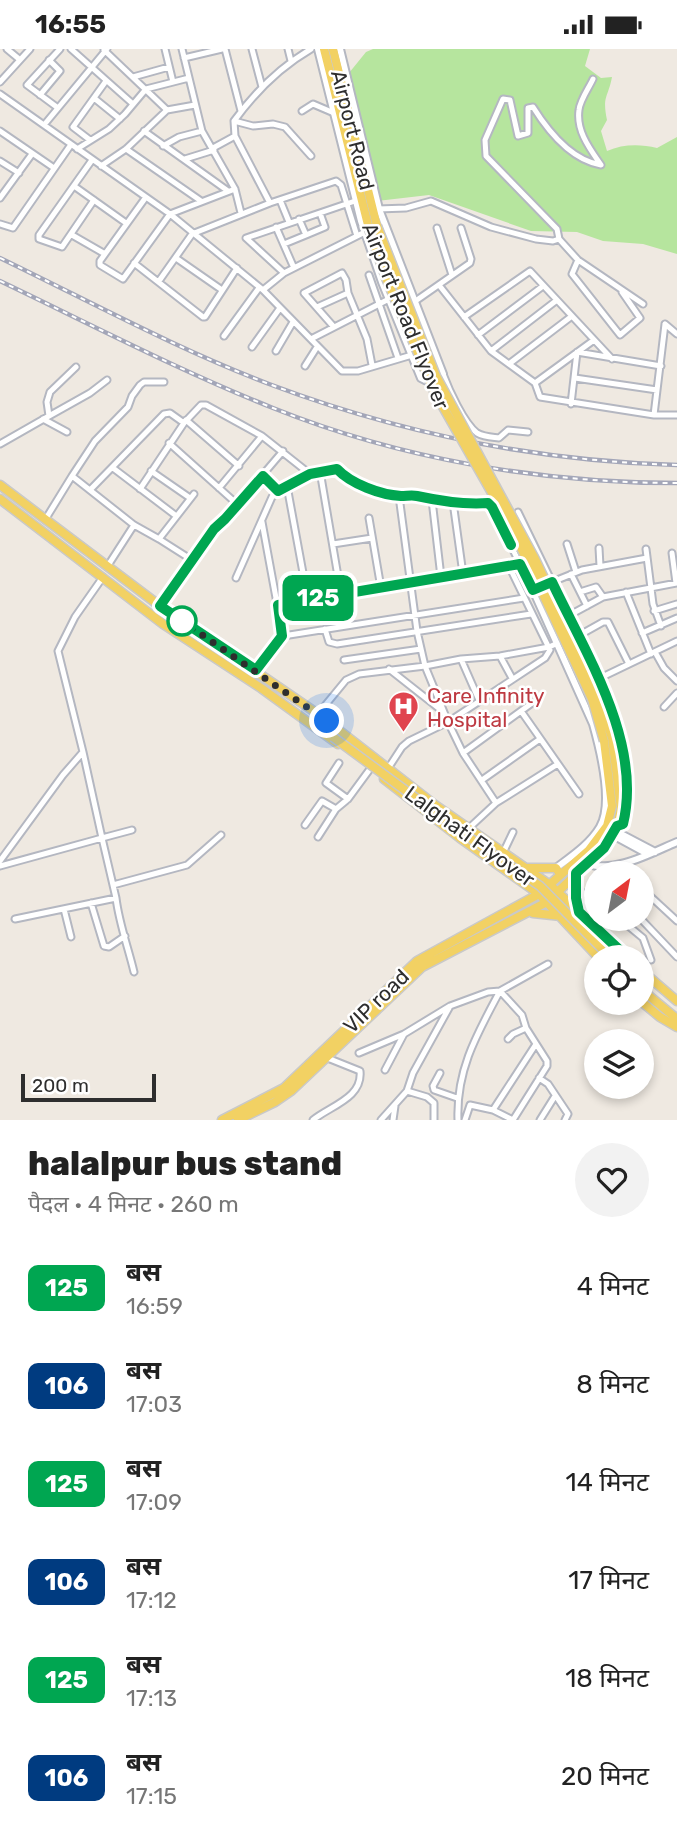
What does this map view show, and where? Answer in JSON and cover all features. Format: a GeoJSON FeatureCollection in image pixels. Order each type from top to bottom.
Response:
{"type":"FeatureCollection","features":[{"type":"Feature","properties":{"kind":"main road","name":"Airport Road Flyover"},"geometry":{"type":"LineString","coordinates":[[324,49],[344,145],[386,278],[431,385],[526,558],[592,699],[621,796],[615,831]]}},
{"type":"Feature","properties":{"kind":"main road","name":"Airport Road"},"geometry":{"type":"LineString","coordinates":[[333,49],[376,210]]}},
{"type":"Feature","properties":{"kind":"main road","name":"Airport Road Flyover"},"geometry":{"type":"LineString","coordinates":[[370,229],[376,210]]}},
{"type":"Feature","properties":{"kind":"main road"},"geometry":{"type":"LineString","coordinates":[[0,485],[160,606],[318,714],[468,829],[550,885],[614,945]]}},
{"type":"Feature","properties":{"kind":"main road"},"geometry":{"type":"LineString","coordinates":[[0,499],[163,624],[319,729],[460,838],[539,894],[587,945]]}},
{"type":"Feature","properties":{"kind":"main road","name":"Lalghati Flyover"},"geometry":{"type":"LineString","coordinates":[[319,729],[540,886],[598,945]]}},
{"type":"Feature","properties":{"kind":"main road","name":"VIP road"},"geometry":{"type":"LineString","coordinates":[[222,1120],[284,1088],[417,961],[539,894],[550,885],[558,871],[597,842],[610,819],[612,796],[605,743]]}},
{"type":"Feature","properties":{"kind":"main road","name":"VIP road"},"geometry":{"type":"LineString","coordinates":[[589,861],[615,831]]}},
{"type":"Feature","properties":{"kind":"main road","name":"VIP road"},"geometry":{"type":"LineString","coordinates":[[239,1120],[275,1102],[290,1091],[422,967],[547,902],[584,866]]}},
{"type":"Feature","properties":{"kind":"main road"},"geometry":{"type":"LineString","coordinates":[[526,868],[558,871]]}},
{"type":"Feature","properties":{"kind":"main road"},"geometry":{"type":"LineString","coordinates":[[509,912],[525,901],[527,896],[526,890],[511,873]]}},
{"type":"Feature","properties":{"kind":"main road"},"geometry":{"type":"LineString","coordinates":[[576,873],[575,893],[579,912]]}},
{"type":"Feature","properties":{"kind":"main road"},"geometry":{"type":"LineString","coordinates":[[527,913],[561,916]]}},
{"type":"Feature","properties":{"kind":"main road"},"geometry":{"type":"LineString","coordinates":[[654,981],[677,1001]]}},
{"type":"Feature","properties":{"kind":"main road"},"geometry":{"type":"LineString","coordinates":[[654,1000],[677,1019]]}},
{"type":"Feature","properties":{"kind":"main road"},"geometry":{"type":"LineString","coordinates":[[654,1011],[677,1027]]}},
{"type":"Feature","properties":{"kind":"street"},"geometry":{"type":"LineString","coordinates":[[7,49],[19,59]]}},
{"type":"Feature","properties":{"kind":"street"},"geometry":{"type":"LineString","coordinates":[[0,82],[30,49]]}},
{"type":"Feature","properties":{"kind":"street"},"geometry":{"type":"LineString","coordinates":[[40,95],[60,71],[46,49]]}},
{"type":"Feature","properties":{"kind":"street"},"geometry":{"type":"LineString","coordinates":[[58,109],[27,85],[60,49]]}},
{"type":"Feature","properties":{"kind":"street"},"geometry":{"type":"LineString","coordinates":[[71,49],[133,104]]}},
{"type":"Feature","properties":{"kind":"street"},"geometry":{"type":"LineString","coordinates":[[165,49],[173,82]]}},
{"type":"Feature","properties":{"kind":"street"},"geometry":{"type":"LineString","coordinates":[[182,49],[202,131],[214,149],[242,213]]}},
{"type":"Feature","properties":{"kind":"street"},"geometry":{"type":"LineString","coordinates":[[184,58],[199,52],[224,49],[241,111]]}},
{"type":"Feature","properties":{"kind":"street"},"geometry":{"type":"LineString","coordinates":[[252,49],[262,87]]}},
{"type":"Feature","properties":{"kind":"street"},"geometry":{"type":"LineString","coordinates":[[288,49],[290,61]]}},
{"type":"Feature","properties":{"kind":"street"},"geometry":{"type":"LineString","coordinates":[[270,203],[235,136],[234,121],[262,87],[290,61],[311,49]]}},
{"type":"Feature","properties":{"kind":"street"},"geometry":{"type":"LineString","coordinates":[[318,49],[344,145],[355,201],[370,229],[389,299],[423,380],[441,378],[443,375]]}},
{"type":"Feature","properties":{"kind":"street"},"geometry":{"type":"LineString","coordinates":[[340,49],[376,210],[443,375],[476,432],[486,437],[499,438],[509,430],[528,432]]}},
{"type":"Feature","properties":{"kind":"street"},"geometry":{"type":"LineString","coordinates":[[44,125],[105,50],[167,110]]}},
{"type":"Feature","properties":{"kind":"street"},"geometry":{"type":"LineString","coordinates":[[133,77],[169,67]]}},
{"type":"Feature","properties":{"kind":"street"},"geometry":{"type":"LineString","coordinates":[[0,224],[13,228],[54,168],[74,148],[90,141],[120,119],[146,89],[189,78]]}},
{"type":"Feature","properties":{"kind":"street"},"geometry":{"type":"LineString","coordinates":[[593,79],[579,109],[581,130],[590,152],[601,165],[588,163],[549,132],[533,107],[528,108],[528,133],[517,136],[510,100],[503,99],[485,139],[486,156],[550,221],[557,229],[559,239],[578,260],[643,304]]}},
{"type":"Feature","properties":{"kind":"street"},"geometry":{"type":"LineString","coordinates":[[90,141],[73,127],[106,81]]}},
{"type":"Feature","properties":{"kind":"street"},"geometry":{"type":"LineString","coordinates":[[0,94],[170,214],[237,268],[342,371],[358,371],[412,355]]}},
{"type":"Feature","properties":{"kind":"street"},"geometry":{"type":"LineString","coordinates":[[94,98],[120,119]]}},
{"type":"Feature","properties":{"kind":"street"},"geometry":{"type":"LineString","coordinates":[[302,111],[313,104],[334,113]]}},
{"type":"Feature","properties":{"kind":"street"},"geometry":{"type":"LineString","coordinates":[[101,166],[126,149],[167,110],[195,105]]}},
{"type":"Feature","properties":{"kind":"street"},"geometry":{"type":"LineString","coordinates":[[234,121],[285,127],[311,156]]}},
{"type":"Feature","properties":{"kind":"street"},"geometry":{"type":"LineString","coordinates":[[0,131],[54,168]]}},
{"type":"Feature","properties":{"kind":"street"},"geometry":{"type":"LineString","coordinates":[[144,131],[231,190]]}},
{"type":"Feature","properties":{"kind":"street"},"geometry":{"type":"LineString","coordinates":[[163,146],[179,137],[202,131]]}},
{"type":"Feature","properties":{"kind":"street"},"geometry":{"type":"LineString","coordinates":[[185,159],[214,149],[235,136]]}},
{"type":"Feature","properties":{"kind":"street"},"geometry":{"type":"LineString","coordinates":[[126,149],[201,201]]}},
{"type":"Feature","properties":{"kind":"street"},"geometry":{"type":"LineString","coordinates":[[1,196],[32,154]]}},
{"type":"Feature","properties":{"kind":"street"},"geometry":{"type":"LineString","coordinates":[[92,160],[39,235],[39,239],[62,247],[94,200]]}},
{"type":"Feature","properties":{"kind":"street"},"geometry":{"type":"LineString","coordinates":[[0,161],[19,173]]}},
{"type":"Feature","properties":{"kind":"street"},"geometry":{"type":"LineString","coordinates":[[159,281],[192,234],[242,213],[335,181],[341,185],[357,236]]}},
{"type":"Feature","properties":{"kind":"street"},"geometry":{"type":"LineString","coordinates":[[74,186],[126,223]]}},
{"type":"Feature","properties":{"kind":"street"},"geometry":{"type":"LineString","coordinates":[[146,197],[100,265],[123,279],[170,214],[231,190]]}},
{"type":"Feature","properties":{"kind":"street"},"geometry":{"type":"LineString","coordinates":[[280,200],[289,222]]}},
{"type":"Feature","properties":{"kind":"street"},"geometry":{"type":"LineString","coordinates":[[284,273],[246,238],[355,201]]}},
{"type":"Feature","properties":{"kind":"street"},"geometry":{"type":"LineString","coordinates":[[376,210],[407,208],[431,201],[491,227],[536,239],[559,239]]}},
{"type":"Feature","properties":{"kind":"street"},"geometry":{"type":"LineString","coordinates":[[284,244],[325,227],[320,213]]}},
{"type":"Feature","properties":{"kind":"street"},"geometry":{"type":"LineString","coordinates":[[299,219],[306,235]]}},
{"type":"Feature","properties":{"kind":"street"},"geometry":{"type":"LineString","coordinates":[[276,227],[294,268]]}},
{"type":"Feature","properties":{"kind":"street"},"geometry":{"type":"LineString","coordinates":[[437,228],[452,275]]}},
{"type":"Feature","properties":{"kind":"street"},"geometry":{"type":"LineString","coordinates":[[414,302],[471,261],[461,228]]}},
{"type":"Feature","properties":{"kind":"street"},"geometry":{"type":"LineString","coordinates":[[225,336],[261,289],[284,273],[370,229]]}},
{"type":"Feature","properties":{"kind":"street"},"geometry":{"type":"LineString","coordinates":[[72,235],[105,254]]}},
{"type":"Feature","properties":{"kind":"street"},"geometry":{"type":"LineString","coordinates":[[176,258],[222,290]]}},
{"type":"Feature","properties":{"kind":"street"},"geometry":{"type":"LineString","coordinates":[[578,260],[572,274],[620,335],[640,318],[620,289]]}},
{"type":"Feature","properties":{"kind":"street"},"geometry":{"type":"LineString","coordinates":[[134,263],[203,317],[237,268]]}},
{"type":"Feature","properties":{"kind":"street"},"geometry":{"type":"LineString","coordinates":[[464,317],[530,271],[612,359]]}},
{"type":"Feature","properties":{"kind":"street"},"geometry":{"type":"LineString","coordinates":[[333,326],[304,293],[342,272],[367,339],[372,365]]}},
{"type":"Feature","properties":{"kind":"street"},"geometry":{"type":"LineString","coordinates":[[369,275],[398,358]]}},
{"type":"Feature","properties":{"kind":"street"},"geometry":{"type":"LineString","coordinates":[[439,285],[491,351],[535,383],[540,397],[654,415],[677,415]]}},
{"type":"Feature","properties":{"kind":"street"},"geometry":{"type":"LineString","coordinates":[[478,335],[543,286]]}},
{"type":"Feature","properties":{"kind":"street"},"geometry":{"type":"LineString","coordinates":[[317,307],[348,293]]}},
{"type":"Feature","properties":{"kind":"street"},"geometry":{"type":"LineString","coordinates":[[311,339],[389,299]]}},
{"type":"Feature","properties":{"kind":"street"},"geometry":{"type":"LineString","coordinates":[[491,351],[557,300]]}},
{"type":"Feature","properties":{"kind":"street"},"geometry":{"type":"LineString","coordinates":[[252,347],[280,308]]}},
{"type":"Feature","properties":{"kind":"street"},"geometry":{"type":"LineString","coordinates":[[509,364],[572,316]]}},
{"type":"Feature","properties":{"kind":"street"},"geometry":{"type":"LineString","coordinates":[[276,351],[293,322]]}},
{"type":"Feature","properties":{"kind":"street"},"geometry":{"type":"LineString","coordinates":[[654,415],[665,324],[677,334]]}},
{"type":"Feature","properties":{"kind":"street"},"geometry":{"type":"LineString","coordinates":[[535,383],[594,339]]}},
{"type":"Feature","properties":{"kind":"street"},"geometry":{"type":"LineString","coordinates":[[305,366],[317,347]]}},
{"type":"Feature","properties":{"kind":"street"},"geometry":{"type":"LineString","coordinates":[[576,352],[661,366]]}},
{"type":"Feature","properties":{"kind":"street"},"geometry":{"type":"LineString","coordinates":[[572,404],[576,352]]}},
{"type":"Feature","properties":{"kind":"street"},"geometry":{"type":"LineString","coordinates":[[46,418],[50,393],[76,367]]}},
{"type":"Feature","properties":{"kind":"street"},"geometry":{"type":"LineString","coordinates":[[575,378],[657,390]]}},
{"type":"Feature","properties":{"kind":"street"},"geometry":{"type":"LineString","coordinates":[[0,444],[90,393],[107,380]]}},
{"type":"Feature","properties":{"kind":"street"},"geometry":{"type":"LineString","coordinates":[[45,520],[95,441],[128,407],[132,395],[140,385],[144,382],[164,382]]}},
{"type":"Feature","properties":{"kind":"street"},"geometry":{"type":"LineString","coordinates":[[140,489],[185,422],[198,408],[206,405],[262,436],[310,474]]}},
{"type":"Feature","properties":{"kind":"street"},"geometry":{"type":"LineString","coordinates":[[90,490],[164,414],[170,413],[239,466]]}},
{"type":"Feature","properties":{"kind":"street"},"geometry":{"type":"LineString","coordinates":[[46,418],[67,432]]}},
{"type":"Feature","properties":{"kind":"street"},"geometry":{"type":"LineString","coordinates":[[219,488],[262,436]]}},
{"type":"Feature","properties":{"kind":"street"},"geometry":{"type":"LineString","coordinates":[[169,443],[237,505]]}},
{"type":"Feature","properties":{"kind":"street"},"geometry":{"type":"LineString","coordinates":[[160,606],[214,529],[283,451]]}},
{"type":"Feature","properties":{"kind":"street"},"geometry":{"type":"LineString","coordinates":[[113,468],[175,515]]}},
{"type":"Feature","properties":{"kind":"street"},"geometry":{"type":"LineString","coordinates":[[236,578],[272,497],[287,486],[320,471],[337,469],[344,477],[377,491],[399,496],[414,495],[432,500],[488,503],[533,590],[605,743]]}},
{"type":"Feature","properties":{"kind":"street"},"geometry":{"type":"LineString","coordinates":[[151,471],[192,496],[159,539]]}},
{"type":"Feature","properties":{"kind":"street"},"geometry":{"type":"LineString","coordinates":[[320,471],[341,594]]}},
{"type":"Feature","properties":{"kind":"street"},"geometry":{"type":"LineString","coordinates":[[72,476],[134,525],[192,560]]}},
{"type":"Feature","properties":{"kind":"street"},"geometry":{"type":"LineString","coordinates":[[263,476],[278,491]]}},
{"type":"Feature","properties":{"kind":"street"},"geometry":{"type":"LineString","coordinates":[[287,486],[309,600]]}},
{"type":"Feature","properties":{"kind":"street"},"geometry":{"type":"LineString","coordinates":[[399,496],[417,632],[425,666],[463,753],[496,803]]}},
{"type":"Feature","properties":{"kind":"street"},"geometry":{"type":"LineString","coordinates":[[432,500],[441,577]]}},
{"type":"Feature","properties":{"kind":"street"},"geometry":{"type":"LineString","coordinates":[[453,502],[463,574]]}},
{"type":"Feature","properties":{"kind":"street"},"geometry":{"type":"LineString","coordinates":[[518,512],[616,722],[624,766],[627,808],[623,824],[615,831],[651,853]]}},
{"type":"Feature","properties":{"kind":"street"},"geometry":{"type":"LineString","coordinates":[[369,518],[381,588]]}},
{"type":"Feature","properties":{"kind":"street"},"geometry":{"type":"LineString","coordinates":[[262,521],[282,636]]}},
{"type":"Feature","properties":{"kind":"street"},"geometry":{"type":"LineString","coordinates":[[107,567],[134,525]]}},
{"type":"Feature","properties":{"kind":"street"},"geometry":{"type":"LineString","coordinates":[[332,544],[372,538]]}},
{"type":"Feature","properties":{"kind":"street"},"geometry":{"type":"LineString","coordinates":[[566,544],[580,592],[587,606]]}},
{"type":"Feature","properties":{"kind":"street"},"geometry":{"type":"LineString","coordinates":[[599,548],[600,566]]}},
{"type":"Feature","properties":{"kind":"street"},"geometry":{"type":"LineString","coordinates":[[646,549],[654,611],[661,626]]}},
{"type":"Feature","properties":{"kind":"street"},"geometry":{"type":"LineString","coordinates":[[568,616],[603,597],[677,583],[672,553]]}},
{"type":"Feature","properties":{"kind":"street"},"geometry":{"type":"LineString","coordinates":[[533,590],[574,573],[647,558]]}},
{"type":"Feature","properties":{"kind":"street"},"geometry":{"type":"LineString","coordinates":[[278,605],[520,564]]}},
{"type":"Feature","properties":{"kind":"street"},"geometry":{"type":"LineString","coordinates":[[388,767],[406,743],[448,722],[545,658],[550,650],[509,566]]}},
{"type":"Feature","properties":{"kind":"street"},"geometry":{"type":"LineString","coordinates":[[103,577],[75,617],[58,651],[118,916],[134,972]]}},
{"type":"Feature","properties":{"kind":"street"},"geometry":{"type":"LineString","coordinates":[[580,592],[596,587],[603,597]]}},
{"type":"Feature","properties":{"kind":"street"},"geometry":{"type":"LineString","coordinates":[[626,592],[653,653],[677,681]]}},
{"type":"Feature","properties":{"kind":"street"},"geometry":{"type":"LineString","coordinates":[[256,670],[282,636],[524,598]]}},
{"type":"Feature","properties":{"kind":"street"},"geometry":{"type":"LineString","coordinates":[[654,611],[677,604]]}},
{"type":"Feature","properties":{"kind":"street"},"geometry":{"type":"LineString","coordinates":[[325,629],[329,642],[337,644],[531,614]]}},
{"type":"Feature","properties":{"kind":"street"},"geometry":{"type":"LineString","coordinates":[[642,633],[677,618]]}},
{"type":"Feature","properties":{"kind":"street"},"geometry":{"type":"LineString","coordinates":[[578,636],[603,622],[608,622],[629,664]]}},
{"type":"Feature","properties":{"kind":"street"},"geometry":{"type":"LineString","coordinates":[[598,680],[677,641]]}},
{"type":"Feature","properties":{"kind":"street"},"geometry":{"type":"LineString","coordinates":[[318,714],[341,685],[352,676],[461,659],[500,656],[558,643]]}},
{"type":"Feature","properties":{"kind":"street"},"geometry":{"type":"LineString","coordinates":[[344,660],[421,649]]}},
{"type":"Feature","properties":{"kind":"street"},"geometry":{"type":"LineString","coordinates":[[500,656],[512,678]]}},
{"type":"Feature","properties":{"kind":"street"},"geometry":{"type":"LineString","coordinates":[[461,659],[479,700]]}},
{"type":"Feature","properties":{"kind":"street"},"geometry":{"type":"LineString","coordinates":[[389,669],[443,711]]}},
{"type":"Feature","properties":{"kind":"street"},"geometry":{"type":"LineString","coordinates":[[664,707],[677,693]]}},
{"type":"Feature","properties":{"kind":"street"},"geometry":{"type":"LineString","coordinates":[[463,753],[532,703]]}},
{"type":"Feature","properties":{"kind":"street"},"geometry":{"type":"LineString","coordinates":[[521,711],[579,794]]}},
{"type":"Feature","properties":{"kind":"street"},"geometry":{"type":"LineString","coordinates":[[482,780],[540,739]]}},
{"type":"Feature","properties":{"kind":"street"},"geometry":{"type":"LineString","coordinates":[[0,863],[63,775],[83,752]]}},
{"type":"Feature","properties":{"kind":"street"},"geometry":{"type":"LineString","coordinates":[[339,763],[326,783],[348,799]]}},
{"type":"Feature","properties":{"kind":"street"},"geometry":{"type":"LineString","coordinates":[[468,829],[496,803],[558,764]]}},
{"type":"Feature","properties":{"kind":"street"},"geometry":{"type":"LineString","coordinates":[[318,837],[336,809],[348,799],[370,769]]}},
{"type":"Feature","properties":{"kind":"street"},"geometry":{"type":"LineString","coordinates":[[305,825],[323,801],[336,809]]}},
{"type":"Feature","properties":{"kind":"street"},"geometry":{"type":"LineString","coordinates":[[0,863],[132,830]]}},
{"type":"Feature","properties":{"kind":"street"},"geometry":{"type":"LineString","coordinates":[[503,853],[513,832]]}},
{"type":"Feature","properties":{"kind":"street"},"geometry":{"type":"LineString","coordinates":[[113,885],[187,865],[221,835]]}},
{"type":"Feature","properties":{"kind":"street"},"geometry":{"type":"LineString","coordinates":[[627,861],[677,842]]}},
{"type":"Feature","properties":{"kind":"street"},"geometry":{"type":"LineString","coordinates":[[575,893],[584,893]]}},
{"type":"Feature","properties":{"kind":"street"},"geometry":{"type":"LineString","coordinates":[[15,919],[116,898]]}},
{"type":"Feature","properties":{"kind":"street"},"geometry":{"type":"LineString","coordinates":[[654,899],[677,921]]}},
{"type":"Feature","properties":{"kind":"street"},"geometry":{"type":"LineString","coordinates":[[92,903],[104,946],[109,947],[125,936]]}},
{"type":"Feature","properties":{"kind":"street"},"geometry":{"type":"LineString","coordinates":[[64,909],[71,937]]}},
{"type":"Feature","properties":{"kind":"street"},"geometry":{"type":"LineString","coordinates":[[635,931],[643,938],[646,945]]}},
{"type":"Feature","properties":{"kind":"street"},"geometry":{"type":"LineString","coordinates":[[652,931],[677,957]]}},
{"type":"Feature","properties":{"kind":"street"},"geometry":{"type":"LineString","coordinates":[[359,1053],[404,1034],[450,1006],[488,992],[500,991],[548,964]]}},
{"type":"Feature","properties":{"kind":"street"},"geometry":{"type":"LineString","coordinates":[[465,1120],[470,1105],[493,1110],[513,1120],[547,1061],[526,1028],[522,1015],[500,991]]}},
{"type":"Feature","properties":{"kind":"street"},"geometry":{"type":"LineString","coordinates":[[458,1120],[460,1078],[477,1033],[500,991]]}},
{"type":"Feature","properties":{"kind":"street"},"geometry":{"type":"LineString","coordinates":[[381,1120],[407,1091],[413,1073],[450,1006]]}},
{"type":"Feature","properties":{"kind":"street"},"geometry":{"type":"LineString","coordinates":[[508,1039],[526,1028]]}},
{"type":"Feature","properties":{"kind":"street"},"geometry":{"type":"LineString","coordinates":[[385,1070],[404,1034]]}},
{"type":"Feature","properties":{"kind":"street"},"geometry":{"type":"LineString","coordinates":[[493,1110],[536,1044]]}},
{"type":"Feature","properties":{"kind":"street"},"geometry":{"type":"LineString","coordinates":[[313,1120],[356,1092],[361,1079],[360,1072],[325,1057]]}},
{"type":"Feature","properties":{"kind":"street"},"geometry":{"type":"LineString","coordinates":[[440,1073],[433,1086],[434,1090],[457,1098]]}},
{"type":"Feature","properties":{"kind":"street"},"geometry":{"type":"LineString","coordinates":[[539,1078],[548,1084],[568,1114],[565,1120]]}},
{"type":"Feature","properties":{"kind":"street"},"geometry":{"type":"LineString","coordinates":[[407,1091],[427,1097],[434,1103],[434,1120]]}},
{"type":"Feature","properties":{"kind":"street"},"geometry":{"type":"LineString","coordinates":[[540,1120],[555,1096]]}},
{"type":"Feature","properties":{"kind":"street"},"geometry":{"type":"LineString","coordinates":[[393,1120],[395,1104]]}},
{"type":"Feature","properties":{"kind":"green space"},"geometry":{"type":"Polygon","coordinates":[[[373,49],[590,49],[585,66],[601,78],[612,77],[605,101],[607,120],[601,131],[607,151],[632,145],[657,148],[677,137],[677,254],[643,244],[603,241],[577,232],[531,231],[429,195],[377,201],[349,73],[366,52],[373,49]]]}},
{"type":"Feature","properties":{"kind":"railway"},"geometry":{"type":"LineString","coordinates":[[0,258],[167,340],[235,370],[368,417],[521,451],[572,458],[677,465]]}},
{"type":"Feature","properties":{"kind":"railway"},"geometry":{"type":"LineString","coordinates":[[0,281],[238,394],[321,426],[371,441],[472,465],[523,473],[626,482],[677,483]]}},
{"type":"Feature","properties":{"kind":"bus line","name":"125"},"geometry":{"type":"LineString","coordinates":[[511,545],[488,503],[432,500],[414,495],[399,496],[377,491],[344,477],[337,469],[310,474],[278,491],[263,476],[214,529],[160,606],[256,670],[282,636],[278,605],[520,564],[533,590],[552,582],[609,703],[622,746],[627,808],[623,824],[617,826],[604,848],[576,873],[575,884],[579,912],[614,945]]}},
{"type":"Feature","properties":{"kind":"place","name":"Care Infinity Hospital"},"geometry":{"type":"Point","coordinates":[404,734]}},
{"type":"Feature","properties":{"kind":"route"},"geometry":{"type":"LineString","coordinates":[[182,621],[327,721]]}}]}
